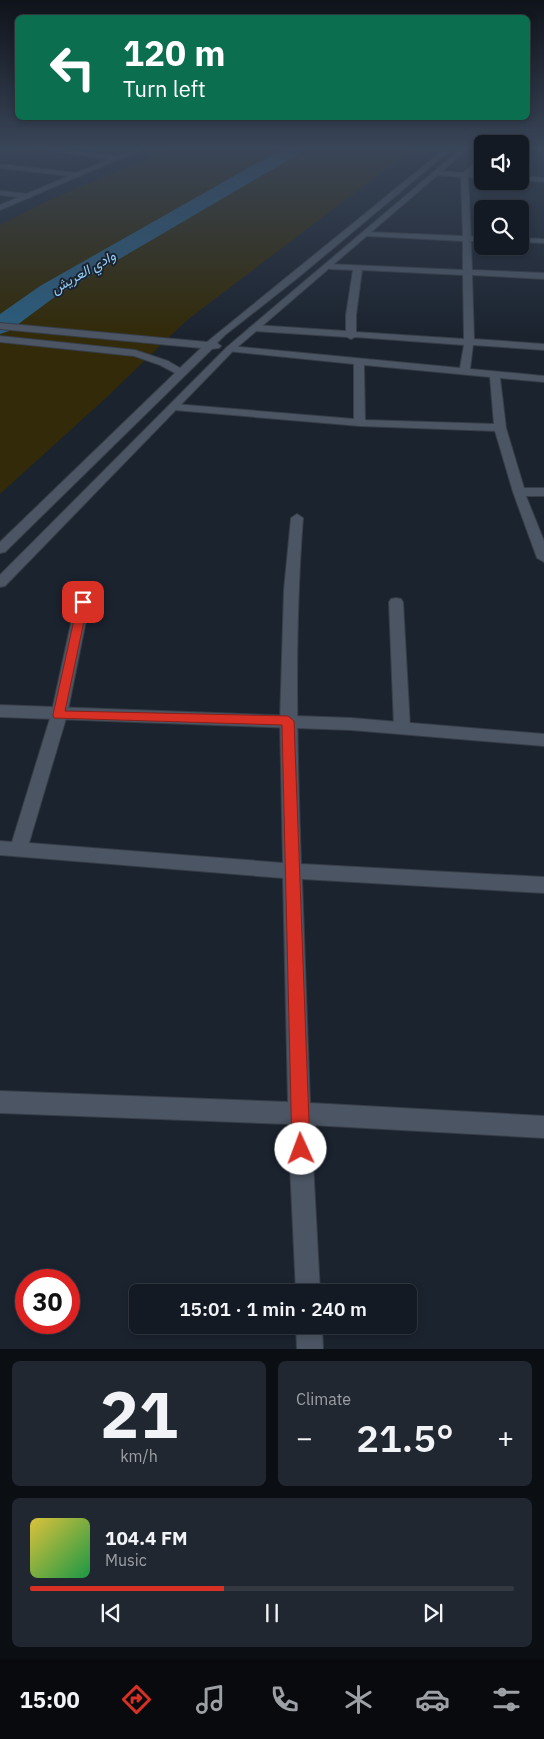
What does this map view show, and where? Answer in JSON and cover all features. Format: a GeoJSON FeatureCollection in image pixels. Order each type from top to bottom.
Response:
{"type":"FeatureCollection","features":[{"type":"Feature","properties":{"kind":"street"},"geometry":{"type":"LineString","coordinates":[[0,549],[209,345],[374,210]]}},
{"type":"Feature","properties":{"kind":"street"},"geometry":{"type":"LineString","coordinates":[[0,583],[230,349],[394,210]]}},
{"type":"Feature","properties":{"kind":"street"},"geometry":{"type":"LineString","coordinates":[[464,372],[469,343],[466,210]]}},
{"type":"Feature","properties":{"kind":"street"},"geometry":{"type":"LineString","coordinates":[[366,234],[474,238]]}},
{"type":"Feature","properties":{"kind":"street"},"geometry":{"type":"LineString","coordinates":[[529,240],[544,241]]}},
{"type":"Feature","properties":{"kind":"street"},"geometry":{"type":"LineString","coordinates":[[330,266],[544,276]]}},
{"type":"Feature","properties":{"kind":"street"},"geometry":{"type":"LineString","coordinates":[[351,336],[351,315],[358,267]]}},
{"type":"Feature","properties":{"kind":"street"},"geometry":{"type":"LineString","coordinates":[[0,326],[544,379]]}},
{"type":"Feature","properties":{"kind":"street"},"geometry":{"type":"LineString","coordinates":[[254,328],[351,336],[544,347]]}},
{"type":"Feature","properties":{"kind":"street"},"geometry":{"type":"LineString","coordinates":[[0,338],[135,354],[164,363],[181,373]]}},
{"type":"Feature","properties":{"kind":"street"},"geometry":{"type":"LineString","coordinates":[[359,361],[360,423]]}},
{"type":"Feature","properties":{"kind":"street"},"geometry":{"type":"LineString","coordinates":[[495,375],[500,428],[519,492],[544,558]]}},
{"type":"Feature","properties":{"kind":"street"},"geometry":{"type":"LineString","coordinates":[[174,407],[360,423],[500,428]]}},
{"type":"Feature","properties":{"kind":"street"},"geometry":{"type":"LineString","coordinates":[[519,492],[544,492]]}},
{"type":"Feature","properties":{"kind":"street"},"geometry":{"type":"LineString","coordinates":[[297,518],[291,590],[288,721],[299,1113],[308,1284]]}},
{"type":"Feature","properties":{"kind":"street"},"geometry":{"type":"LineString","coordinates":[[18,850],[58,715],[85,591]]}},
{"type":"Feature","properties":{"kind":"street"},"geometry":{"type":"LineString","coordinates":[[396,602],[402,728]]}},
{"type":"Feature","properties":{"kind":"street"},"geometry":{"type":"LineString","coordinates":[[0,711],[58,715],[288,721],[544,740]]}},
{"type":"Feature","properties":{"kind":"street"},"geometry":{"type":"LineString","coordinates":[[0,848],[293,871],[544,885]]}},
{"type":"Feature","properties":{"kind":"street"},"geometry":{"type":"LineString","coordinates":[[0,1102],[299,1113],[544,1127]]}},
{"type":"Feature","properties":{"kind":"street"},"geometry":{"type":"LineString","coordinates":[[309,1334],[310,1349]]}},
{"type":"Feature","properties":{"kind":"sand"},"geometry":{"type":"Polygon","coordinates":[[[29,210],[332,210],[186,321],[107,397],[0,494],[0,225],[29,210]]]}},
{"type":"Feature","properties":{"kind":"waterway","name":"وادي العريش"},"geometry":{"type":"LineString","coordinates":[[0,326],[48,291],[189,210]]}},
{"type":"Feature","properties":{"kind":"route"},"geometry":{"type":"LineString","coordinates":[[83,602],[58,715],[288,721],[301,1149]]}}]}
